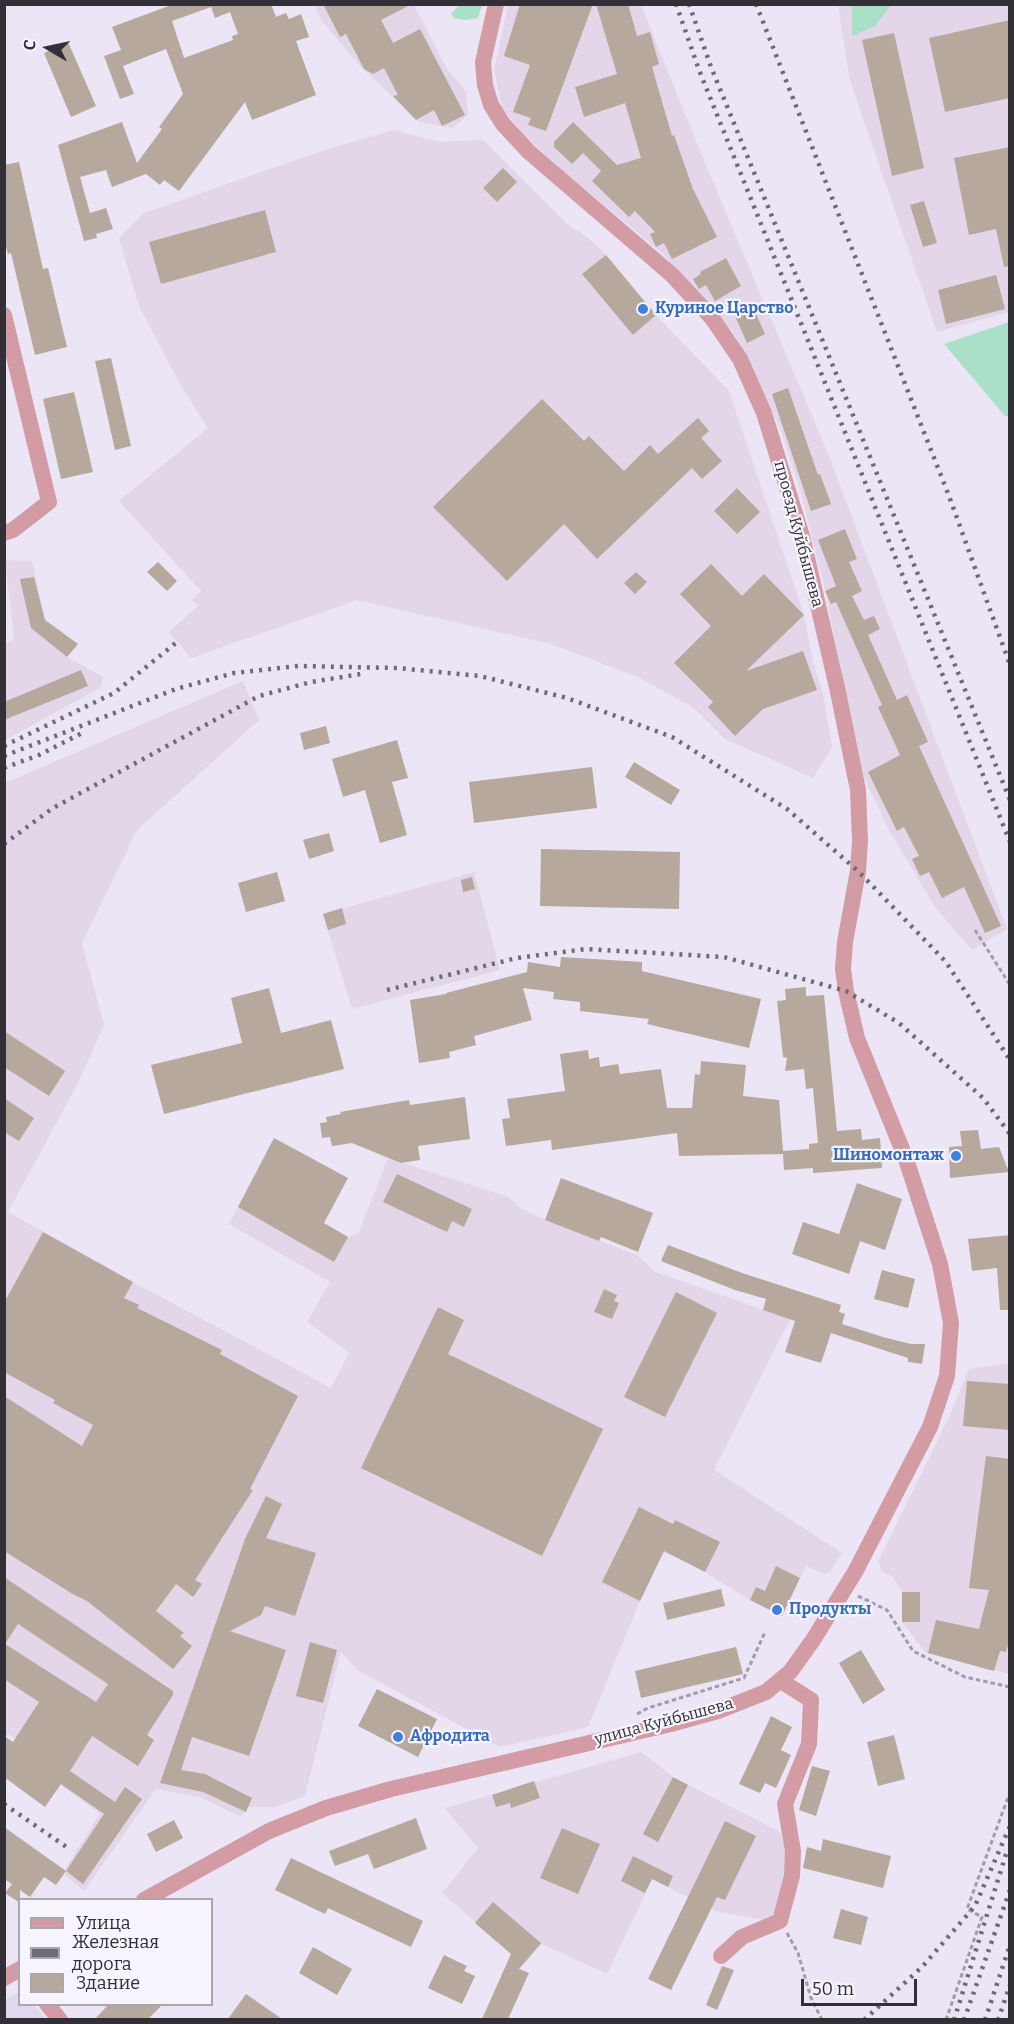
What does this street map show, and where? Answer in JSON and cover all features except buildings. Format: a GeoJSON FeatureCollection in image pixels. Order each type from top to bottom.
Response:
{"type":"FeatureCollection","features":[{"type":"Feature","properties":{"kind":"street","name":"проезд Куйбышева"},"geometry":{"type":"LineString","coordinates":[[496,4],[483,62],[485,85],[491,105],[503,124],[529,152],[672,276],[712,318],[740,359],[764,413],[802,536],[858,790],[860,841],[858,871],[845,942],[843,969],[846,991],[857,1038],[906,1160]]}},
{"type":"Feature","properties":{"kind":"street"},"geometry":{"type":"LineString","coordinates":[[4,315],[49,502],[13,530],[4,533]]}},
{"type":"Feature","properties":{"kind":"street","name":"улица Куйбышева"},"geometry":{"type":"LineString","coordinates":[[146,1898],[269,1831],[326,1808],[391,1789],[718,1711],[766,1692],[781,1681],[813,1640],[855,1572],[930,1427],[947,1376],[951,1323],[946,1287],[906,1160]]}},
{"type":"Feature","properties":{"kind":"street"},"geometry":{"type":"LineString","coordinates":[[721,1956],[742,1937],[780,1921],[792,1876],[793,1851],[785,1804],[809,1744],[811,1700],[781,1681]]}},
{"type":"Feature","properties":{"kind":"street"},"geometry":{"type":"LineString","coordinates":[[49,2006],[60,2019]]}},
{"type":"Feature","properties":{"kind":"path"},"geometry":{"type":"LineString","coordinates":[[975,930],[1010,985]]}},
{"type":"Feature","properties":{"kind":"path"},"geometry":{"type":"LineString","coordinates":[[842,1594],[860,1597],[887,1610],[913,1650],[965,1677],[1010,1687]]}},
{"type":"Feature","properties":{"kind":"path"},"geometry":{"type":"LineString","coordinates":[[632,1717],[648,1708],[744,1678],[765,1632]]}},
{"type":"Feature","properties":{"kind":"path"},"geometry":{"type":"LineString","coordinates":[[946,2019],[982,1917],[967,1909],[1010,1792]]}},
{"type":"Feature","properties":{"kind":"path"},"geometry":{"type":"LineString","coordinates":[[780,1921],[798,1953],[811,1998],[822,2019]]}},
{"type":"Feature","properties":{"kind":"shaded area"},"geometry":{"type":"Polygon","coordinates":[[[314,5],[414,5],[446,67],[466,92],[468,115],[453,128],[419,122],[362,68],[322,21],[314,5]]]}},
{"type":"Feature","properties":{"kind":"shaded area"},"geometry":{"type":"Polygon","coordinates":[[[508,5],[641,5],[829,456],[1007,929],[972,950],[935,907],[889,830],[861,771],[825,590],[801,493],[780,428],[751,365],[733,332],[662,253],[562,170],[524,135],[502,108],[494,70],[508,5]]]}},
{"type":"Feature","properties":{"kind":"shaded area"},"geometry":{"type":"Polygon","coordinates":[[[838,5],[1009,5],[1009,312],[937,332],[850,81],[838,5]]]}},
{"type":"Feature","properties":{"kind":"shaded area"},"geometry":{"type":"Polygon","coordinates":[[[393,130],[440,142],[483,140],[566,223],[588,238],[606,255],[656,315],[729,391],[804,615],[813,661],[823,694],[832,747],[813,778],[725,739],[694,708],[638,677],[551,644],[357,600],[191,658],[169,632],[198,606],[192,600],[201,591],[119,501],[208,428],[181,386],[139,306],[119,238],[144,213],[322,151],[393,130]]]}},
{"type":"Feature","properties":{"kind":"shaded area"},"geometry":{"type":"Polygon","coordinates":[[[5,560],[32,561],[45,620],[78,644],[67,657],[103,677],[100,688],[5,740],[4,644],[14,639],[5,560]]]}},
{"type":"Feature","properties":{"kind":"shaded area"},"geometry":{"type":"Polygon","coordinates":[[[243,681],[259,720],[137,830],[82,943],[104,1025],[77,1085],[8,1212],[331,1388],[349,1353],[307,1322],[330,1282],[229,1224],[251,1182],[348,1237],[358,1234],[388,1158],[508,1197],[520,1208],[545,1220],[637,1255],[655,1272],[790,1319],[714,1470],[842,1553],[830,1572],[825,1574],[806,1566],[800,1578],[794,1579],[796,1587],[782,1616],[750,1600],[705,1572],[664,1552],[640,1601],[588,1727],[500,1747],[359,1671],[341,1652],[305,1796],[274,1807],[248,1807],[241,1817],[200,1797],[156,1789],[84,1891],[65,1875],[66,1867],[100,1814],[62,1786],[69,1775],[8,1734],[5,1737],[5,783],[243,681]]]}},
{"type":"Feature","properties":{"kind":"shaded area"},"geometry":{"type":"Polygon","coordinates":[[[474,872],[500,970],[352,1009],[323,914],[474,872]]]}},
{"type":"Feature","properties":{"kind":"shaded area"},"geometry":{"type":"Polygon","coordinates":[[[1009,1363],[1009,1674],[926,1653],[902,1622],[902,1592],[893,1577],[882,1571],[878,1562],[950,1415],[969,1369],[1009,1363]]]}},
{"type":"Feature","properties":{"kind":"shaded area"},"geometry":{"type":"Polygon","coordinates":[[[641,1752],[673,1777],[786,1835],[786,1873],[771,1921],[715,1911],[652,1879],[607,1974],[542,1944],[524,1964],[442,1893],[478,1848],[445,1808],[641,1752]]]}},
{"type":"Feature","properties":{"kind":"shaded area"},"geometry":{"type":"Polygon","coordinates":[[[18,1993],[18,2006],[35,2006],[45,2019],[5,2019],[5,2000],[18,1993]]]}},
{"type":"Feature","properties":{"kind":"green space"},"geometry":{"type":"Polygon","coordinates":[[[460,4],[482,5],[478,18],[466,20],[454,18],[451,14],[460,4]]]}},
{"type":"Feature","properties":{"kind":"green space"},"geometry":{"type":"Polygon","coordinates":[[[852,4],[891,5],[875,26],[852,36],[852,4]]]}},
{"type":"Feature","properties":{"kind":"green space"},"geometry":{"type":"Polygon","coordinates":[[[1009,322],[1009,416],[1005,416],[944,344],[1009,322]]]}},
{"type":"Feature","properties":{"kind":"railway"},"geometry":{"type":"LineString","coordinates":[[676,4],[699,70],[1010,842]]}},
{"type":"Feature","properties":{"kind":"railway"},"geometry":{"type":"LineString","coordinates":[[689,4],[711,67],[1010,800]]}},
{"type":"Feature","properties":{"kind":"railway"},"geometry":{"type":"LineString","coordinates":[[756,4],[949,496],[1010,665]]}},
{"type":"Feature","properties":{"kind":"railway"},"geometry":{"type":"LineString","coordinates":[[4,746],[114,693],[177,642]]}},
{"type":"Feature","properties":{"kind":"railway"},"geometry":{"type":"LineString","coordinates":[[4,756],[176,689],[234,673],[298,666],[397,668],[480,676],[567,698],[672,737],[787,809],[858,871],[946,962],[1010,1060]]}},
{"type":"Feature","properties":{"kind":"railway"},"geometry":{"type":"LineString","coordinates":[[4,844],[53,808],[259,696],[311,682],[361,674]]}},
{"type":"Feature","properties":{"kind":"railway"},"geometry":{"type":"LineString","coordinates":[[4,768],[39,755],[86,731]]}},
{"type":"Feature","properties":{"kind":"railway"},"geometry":{"type":"LineString","coordinates":[[387,990],[517,958],[586,949],[724,957],[846,991],[899,1023],[983,1098],[1010,1134]]}},
{"type":"Feature","properties":{"kind":"railway"},"geometry":{"type":"LineString","coordinates":[[4,1804],[68,1848]]}},
{"type":"Feature","properties":{"kind":"railway"},"geometry":{"type":"LineString","coordinates":[[864,2020],[922,1967],[975,1906],[1010,1826]]}},
{"type":"Feature","properties":{"kind":"railway"},"geometry":{"type":"LineString","coordinates":[[954,2020],[1007,1851]]}},
{"type":"Feature","properties":{"kind":"railway"},"geometry":{"type":"LineString","coordinates":[[964,2020],[1010,1890]]}},
{"type":"Feature","properties":{"kind":"railway"},"geometry":{"type":"LineString","coordinates":[[985,2020],[1010,1945]]}},
{"type":"Feature","properties":{"kind":"railway"},"geometry":{"type":"LineString","coordinates":[[998,2020],[1010,1985]]}},
{"type":"Feature","properties":{"kind":"place","name":"Куриное Царство"},"geometry":{"type":"Point","coordinates":[643,309]}},
{"type":"Feature","properties":{"kind":"place","name":"Шиномонтаж"},"geometry":{"type":"Point","coordinates":[956,1156]}},
{"type":"Feature","properties":{"kind":"place","name":"Продукты"},"geometry":{"type":"Point","coordinates":[777,1610]}},
{"type":"Feature","properties":{"kind":"place","name":"Афродита"},"geometry":{"type":"Point","coordinates":[398,1737]}}]}
